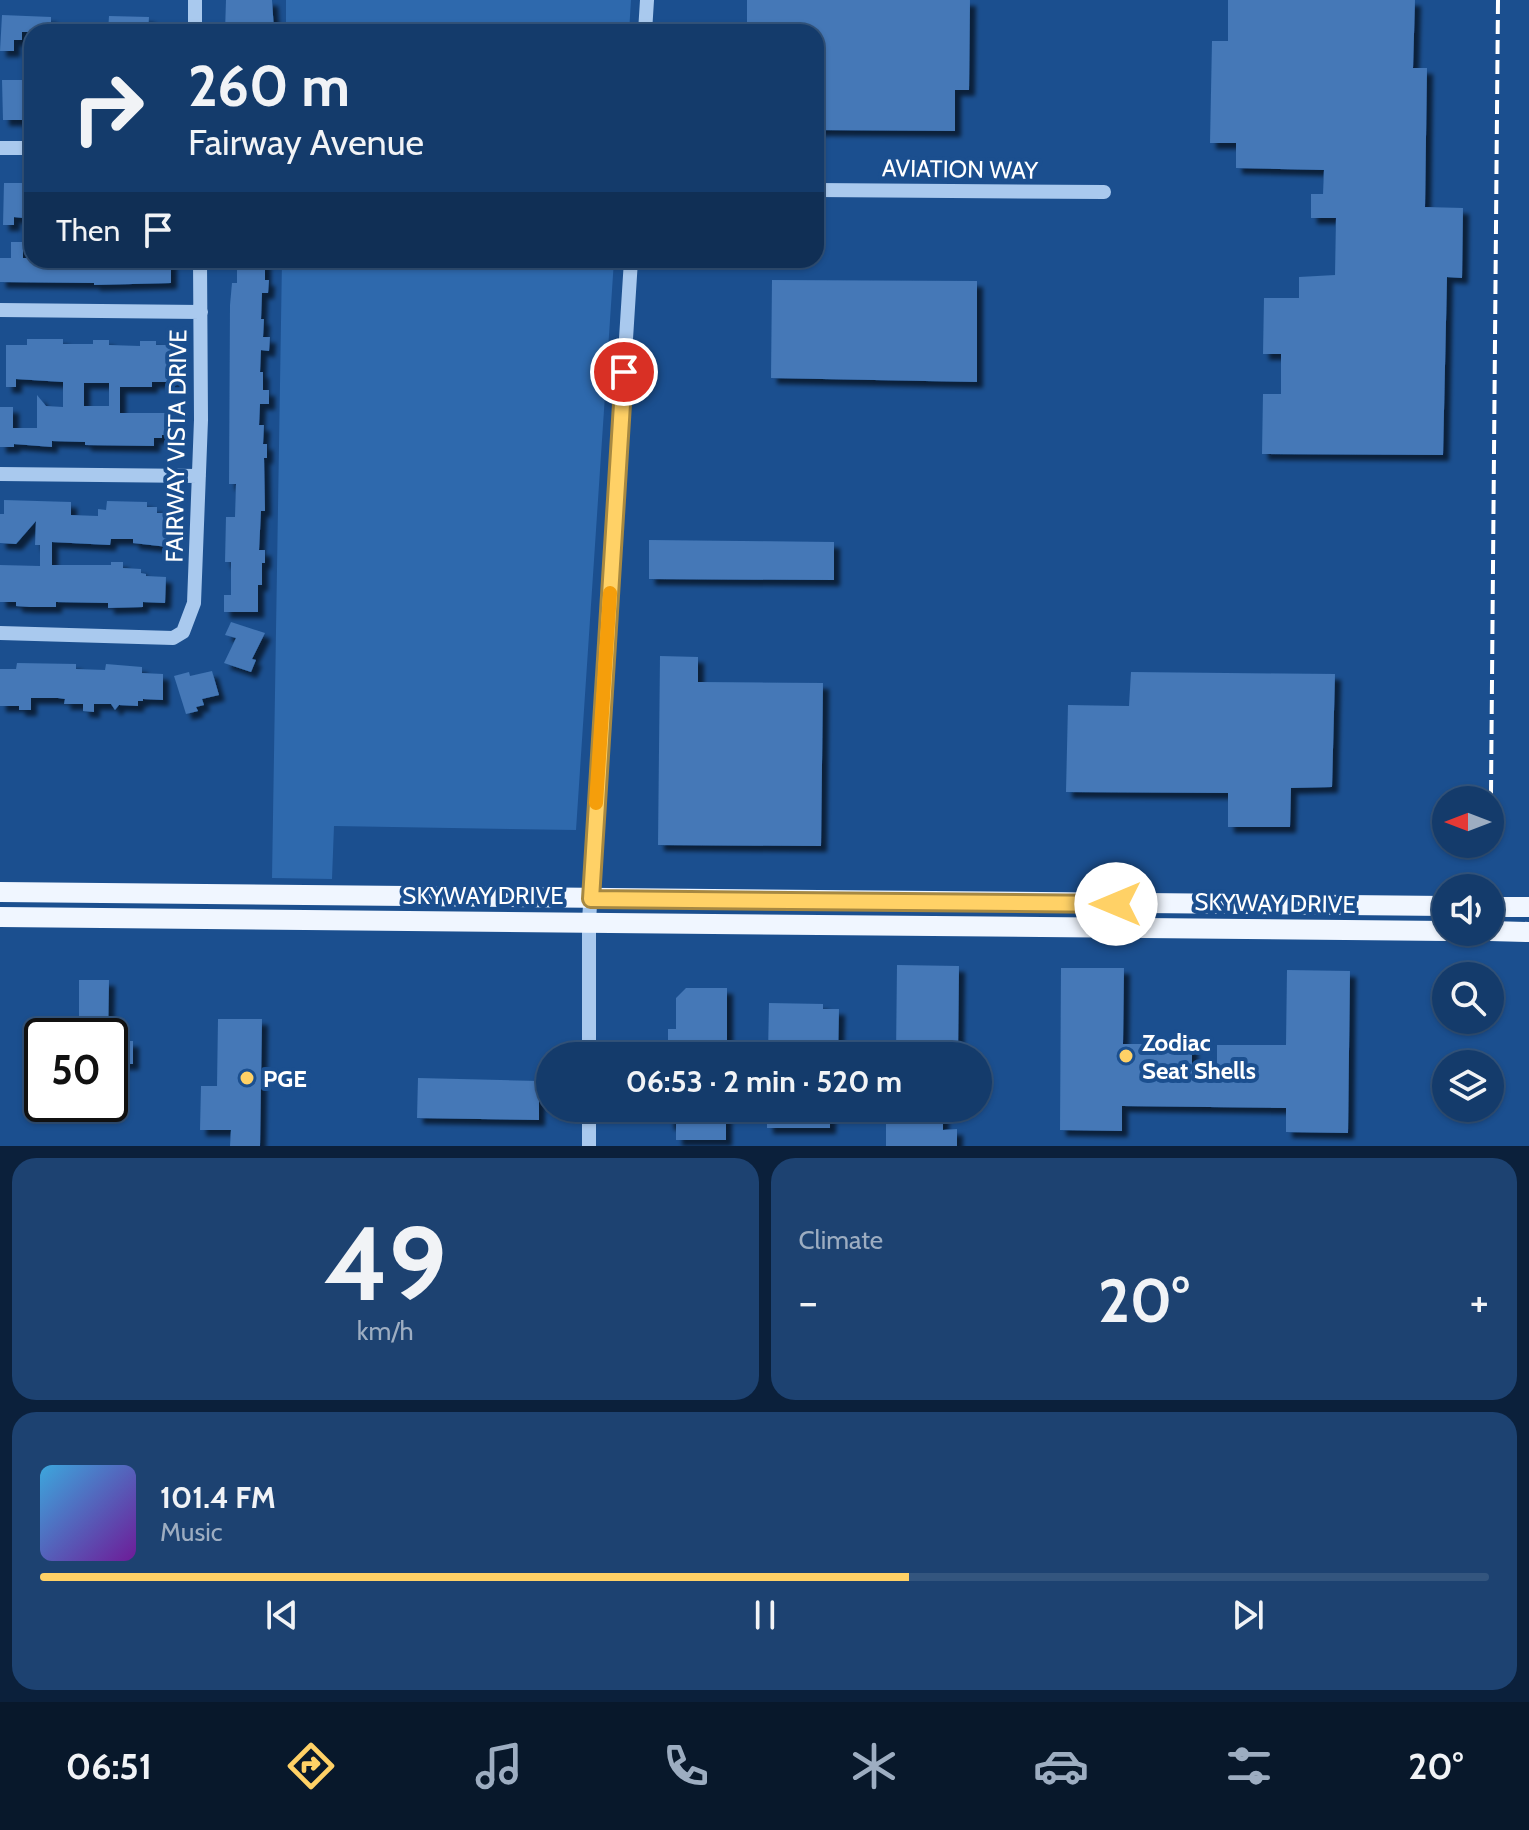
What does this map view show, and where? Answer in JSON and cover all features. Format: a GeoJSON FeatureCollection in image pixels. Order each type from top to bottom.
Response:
{"type":"FeatureCollection","features":[{"type":"Feature","properties":{"kind":"main road","name":"SKYWAY DRIVE"},"geometry":{"type":"LineString","coordinates":[[0,892],[1432,906]]}},
{"type":"Feature","properties":{"kind":"main road"},"geometry":{"type":"LineString","coordinates":[[1504,907],[1529,907]]}},
{"type":"Feature","properties":{"kind":"main road","name":"SKYWAY DRIVE"},"geometry":{"type":"LineString","coordinates":[[0,917],[1432,931]]}},
{"type":"Feature","properties":{"kind":"main road"},"geometry":{"type":"LineString","coordinates":[[1504,931],[1529,932]]}},
{"type":"Feature","properties":{"kind":"street"},"geometry":{"type":"LineString","coordinates":[[195,0],[195,24]]}},
{"type":"Feature","properties":{"kind":"street"},"geometry":{"type":"LineString","coordinates":[[646,24],[647,0]]}},
{"type":"Feature","properties":{"kind":"street"},"geometry":{"type":"LineString","coordinates":[[0,148],[24,148]]}},
{"type":"Feature","properties":{"kind":"street","name":"AVIATION WAY"},"geometry":{"type":"LineString","coordinates":[[824,190],[1104,192]]}},
{"type":"Feature","properties":{"kind":"street","name":"FAIRWAY VISTA DRIVE"},"geometry":{"type":"LineString","coordinates":[[0,633],[173,638],[183,632],[194,603],[199,476],[200,268]]}},
{"type":"Feature","properties":{"kind":"street"},"geometry":{"type":"LineString","coordinates":[[589,1042],[589,921],[630,268]]}},
{"type":"Feature","properties":{"kind":"street"},"geometry":{"type":"LineString","coordinates":[[0,310],[201,312]]}},
{"type":"Feature","properties":{"kind":"street"},"geometry":{"type":"LineString","coordinates":[[0,474],[199,476]]}},
{"type":"Feature","properties":{"kind":"street"},"geometry":{"type":"LineString","coordinates":[[589,1122],[589,1146]]}},
{"type":"Feature","properties":{"kind":"shaded area"},"geometry":{"type":"Polygon","coordinates":[[[286,0],[631,0],[630,24],[286,24],[286,0]]]}},
{"type":"Feature","properties":{"kind":"shaded area"},"geometry":{"type":"Polygon","coordinates":[[[282,268],[613,268],[576,830],[334,826],[332,879],[272,878],[282,268]]]}},
{"type":"Feature","properties":{"kind":"building"},"geometry":{"type":"Polygon","coordinates":[[[226,0],[272,0],[274,24],[225,24],[226,0]]]}},
{"type":"Feature","properties":{"kind":"building"},"geometry":{"type":"Polygon","coordinates":[[[747,0],[970,0],[969,90],[955,90],[955,131],[824,130],[824,24],[747,24],[747,0]]]}},
{"type":"Feature","properties":{"kind":"building"},"geometry":{"type":"Polygon","coordinates":[[[1228,0],[1415,0],[1413,68],[1427,68],[1425,207],[1463,208],[1462,278],[1447,277],[1443,455],[1262,454],[1263,394],[1281,394],[1281,354],[1263,354],[1264,298],[1299,298],[1299,277],[1335,275],[1336,218],[1311,218],[1311,194],[1323,194],[1324,170],[1236,168],[1236,143],[1210,143],[1212,41],[1228,41],[1228,0]]]}},
{"type":"Feature","properties":{"kind":"building"},"geometry":{"type":"Polygon","coordinates":[[[2,15],[51,17],[51,24],[24,24],[22,40],[14,40],[14,51],[0,51],[2,15]]]}},
{"type":"Feature","properties":{"kind":"building"},"geometry":{"type":"Polygon","coordinates":[[[109,16],[149,17],[149,24],[108,24],[109,16]]]}},
{"type":"Feature","properties":{"kind":"building"},"geometry":{"type":"Polygon","coordinates":[[[2,80],[24,80],[24,120],[3,120],[2,80]]]}},
{"type":"Feature","properties":{"kind":"building"},"geometry":{"type":"Polygon","coordinates":[[[4,183],[24,183],[23,218],[14,217],[14,225],[3,225],[4,183]]]}},
{"type":"Feature","properties":{"kind":"building"},"geometry":{"type":"Polygon","coordinates":[[[11,242],[23,242],[24,268],[171,268],[171,283],[94,285],[0,282],[0,258],[11,258],[11,242]]]}},
{"type":"Feature","properties":{"kind":"building"},"geometry":{"type":"Polygon","coordinates":[[[237,268],[265,268],[265,280],[269,280],[268,293],[262,293],[261,319],[264,319],[263,337],[270,337],[269,351],[261,350],[260,372],[263,372],[263,390],[269,390],[269,404],[260,404],[259,425],[264,425],[263,444],[267,444],[267,458],[264,458],[265,511],[261,511],[259,550],[265,550],[265,563],[262,563],[262,585],[258,585],[258,612],[224,612],[224,595],[231,595],[231,562],[225,562],[226,517],[235,517],[236,484],[229,484],[230,305],[232,283],[237,283],[237,268]]]}},
{"type":"Feature","properties":{"kind":"building"},"geometry":{"type":"Polygon","coordinates":[[[772,280],[977,281],[977,382],[771,378],[772,280]]]}},
{"type":"Feature","properties":{"kind":"building"},"geometry":{"type":"Polygon","coordinates":[[[27,339],[63,339],[63,344],[93,344],[93,340],[109,340],[109,345],[140,346],[140,341],[156,341],[156,345],[177,345],[177,382],[152,382],[152,387],[120,387],[120,413],[175,413],[176,435],[154,438],[154,446],[52,441],[52,447],[14,444],[14,447],[0,447],[0,407],[13,407],[13,428],[37,428],[37,395],[46,406],[63,407],[63,382],[16,379],[16,387],[6,387],[6,345],[27,345],[27,339]],[[84,383],[84,406],[109,406],[109,383],[84,383]]]}},
{"type":"Feature","properties":{"kind":"building"},"geometry":{"type":"Polygon","coordinates":[[[4,500],[71,502],[71,515],[98,516],[98,509],[106,510],[107,501],[147,502],[147,507],[157,507],[157,513],[169,513],[168,547],[133,543],[133,539],[111,539],[110,545],[52,542],[52,565],[111,565],[111,562],[123,562],[123,568],[141,569],[146,576],[166,577],[165,603],[143,602],[143,607],[108,608],[108,603],[56,602],[56,607],[30,607],[16,606],[16,602],[0,602],[0,565],[40,566],[40,545],[35,545],[36,521],[16,544],[0,543],[0,514],[4,514],[4,500]]]}},
{"type":"Feature","properties":{"kind":"building"},"geometry":{"type":"Polygon","coordinates":[[[649,540],[834,542],[834,580],[649,579],[649,540]]]}},
{"type":"Feature","properties":{"kind":"building"},"geometry":{"type":"Polygon","coordinates":[[[231,622],[265,633],[252,659],[256,660],[251,672],[224,663],[236,638],[225,635],[231,622]]]}},
{"type":"Feature","properties":{"kind":"building"},"geometry":{"type":"Polygon","coordinates":[[[660,656],[698,657],[698,682],[823,683],[821,846],[658,845],[660,656]]]}},
{"type":"Feature","properties":{"kind":"building"},"geometry":{"type":"Polygon","coordinates":[[[17,663],[76,664],[76,669],[105,670],[106,664],[142,667],[142,673],[163,674],[163,700],[143,699],[138,701],[138,706],[119,705],[115,710],[111,704],[94,704],[94,712],[83,711],[83,704],[64,704],[65,699],[58,698],[31,698],[31,710],[19,710],[19,706],[0,706],[0,669],[16,669],[17,663]]]}},
{"type":"Feature","properties":{"kind":"building"},"geometry":{"type":"Polygon","coordinates":[[[212,671],[219,695],[202,699],[204,705],[196,707],[198,711],[186,714],[174,676],[212,671]]]}},
{"type":"Feature","properties":{"kind":"building"},"geometry":{"type":"Polygon","coordinates":[[[1131,672],[1335,674],[1332,787],[1291,788],[1290,827],[1228,827],[1228,793],[1066,792],[1068,705],[1129,706],[1131,672]]]}},
{"type":"Feature","properties":{"kind":"building"},"geometry":{"type":"Polygon","coordinates":[[[897,965],[959,966],[958,1042],[896,1042],[897,965]]]}},
{"type":"Feature","properties":{"kind":"building","name":"Zodiac Seat Shells"},"geometry":{"type":"Polygon","coordinates":[[[1061,968],[1124,968],[1123,1044],[1192,1044],[1192,1074],[1217,1074],[1217,1045],[1286,1045],[1287,970],[1350,971],[1348,1133],[1286,1132],[1286,1108],[1122,1106],[1122,1131],[1060,1130],[1061,968]]]}},
{"type":"Feature","properties":{"kind":"building"},"geometry":{"type":"Polygon","coordinates":[[[79,980],[109,980],[108,1018],[79,1018],[79,980]]]}},
{"type":"Feature","properties":{"kind":"building"},"geometry":{"type":"Polygon","coordinates":[[[686,988],[727,988],[727,1042],[668,1042],[668,1029],[676,1029],[676,998],[686,988]]]}},
{"type":"Feature","properties":{"kind":"building"},"geometry":{"type":"Polygon","coordinates":[[[769,1003],[823,1004],[823,1009],[839,1009],[838,1042],[768,1042],[769,1003]]]}},
{"type":"Feature","properties":{"kind":"building","name":"PGE"},"geometry":{"type":"Polygon","coordinates":[[[218,1019],[262,1019],[260,1146],[230,1146],[231,1130],[200,1130],[201,1086],[217,1086],[218,1019]]]}},
{"type":"Feature","properties":{"kind":"building"},"geometry":{"type":"Polygon","coordinates":[[[128,1041],[133,1041],[133,1064],[128,1064],[128,1041]]]}},
{"type":"Feature","properties":{"kind":"building"},"geometry":{"type":"Polygon","coordinates":[[[418,1078],[536,1081],[536,1120],[417,1118],[418,1078]]]}},
{"type":"Feature","properties":{"kind":"building"},"geometry":{"type":"Polygon","coordinates":[[[726,1122],[726,1140],[676,1140],[676,1124],[668,1124],[726,1122]]]}},
{"type":"Feature","properties":{"kind":"building"},"geometry":{"type":"Polygon","coordinates":[[[767,1122],[830,1122],[830,1128],[767,1128],[767,1122]]]}},
{"type":"Feature","properties":{"kind":"building"},"geometry":{"type":"Polygon","coordinates":[[[886,1122],[943,1122],[943,1130],[957,1129],[957,1146],[886,1146],[886,1122]]]}},
{"type":"Feature","properties":{"kind":"railway"},"geometry":{"type":"LineString","coordinates":[[1491,786],[1498,0]]}},
{"type":"Feature","properties":{"kind":"slow traffic"},"geometry":{"type":"LineString","coordinates":[[596,803],[610,593]]}},
{"type":"Feature","properties":{"kind":"place","name":"Zodiac Seat Shells"},"geometry":{"type":"Point","coordinates":[1126,1056]}},
{"type":"Feature","properties":{"kind":"place","name":"PGE"},"geometry":{"type":"Point","coordinates":[247,1078]}},
{"type":"Feature","properties":{"kind":"route"},"geometry":{"type":"LineString","coordinates":[[624,372],[591,899],[1116,904]]}}]}
